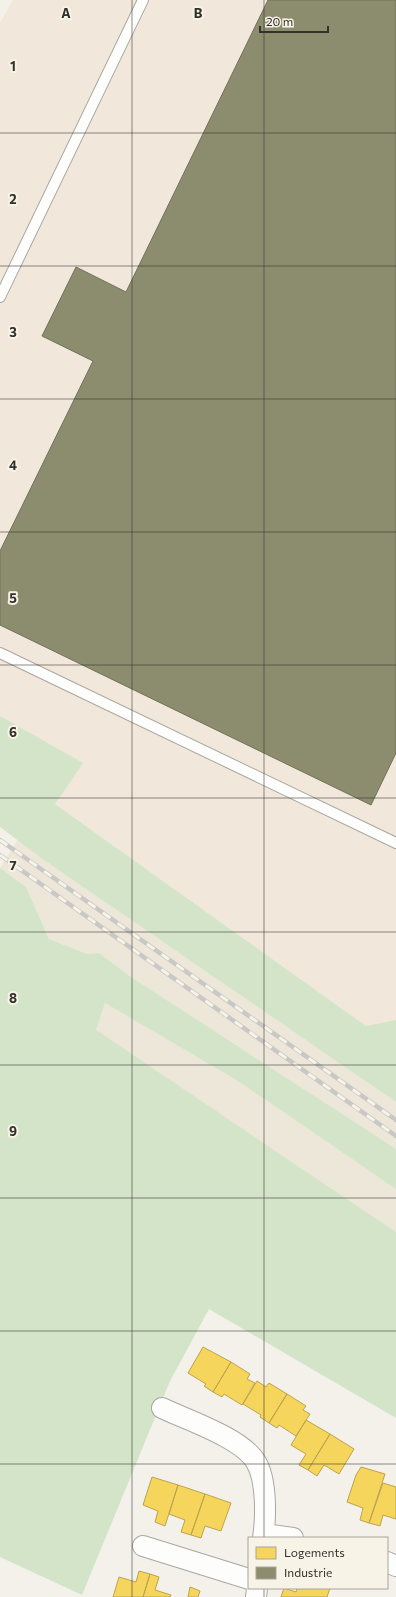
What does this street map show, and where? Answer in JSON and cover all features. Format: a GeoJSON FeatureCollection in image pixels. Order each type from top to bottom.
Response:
{"type":"FeatureCollection","features":[{"type":"Feature","properties":{"kind":"street"},"geometry":{"type":"LineString","coordinates":[[162,1408],[234,1441],[256,1462],[261,1473],[264,1496],[264,1536],[278,1537]]}},
{"type":"Feature","properties":{"kind":"street"},"geometry":{"type":"LineString","coordinates":[[143,1546],[248,1579]]}},
{"type":"Feature","properties":{"kind":"lane"},"geometry":{"type":"LineString","coordinates":[[0,297],[143,0]]}},
{"type":"Feature","properties":{"kind":"lane"},"geometry":{"type":"LineString","coordinates":[[0,653],[396,843]]}},
{"type":"Feature","properties":{"kind":"shaded area"},"geometry":{"type":"Polygon","coordinates":[[[13,0],[396,0],[396,1020],[366,1026],[54,803],[82,763],[0,716],[0,23],[13,0]]]}},
{"type":"Feature","properties":{"kind":"shaded area"},"geometry":{"type":"Polygon","coordinates":[[[18,839],[44,860],[396,1102],[396,1149],[128,975],[99,953],[87,954],[49,939],[26,887],[0,868],[18,839]]]}},
{"type":"Feature","properties":{"kind":"shaded area"},"geometry":{"type":"Polygon","coordinates":[[[105,1003],[238,1081],[396,1189],[396,1232],[95,1030],[105,1003]]]}},
{"type":"Feature","properties":{"kind":"green space"},"geometry":{"type":"Polygon","coordinates":[[[0,716],[83,763],[55,804],[366,1026],[396,1020],[396,1102],[44,860],[0,827],[0,716]]]}},
{"type":"Feature","properties":{"kind":"green space"},"geometry":{"type":"Polygon","coordinates":[[[0,868],[26,887],[49,939],[87,954],[99,953],[128,975],[396,1149],[396,1189],[238,1081],[105,1003],[96,1030],[396,1232],[396,1418],[209,1309],[170,1381],[82,1595],[0,1557],[0,868]]]}},
{"type":"Feature","properties":{"kind":"building: Logements"},"geometry":{"type":"Polygon","coordinates":[[[203,1347],[231,1362],[213,1392],[204,1386],[206,1384],[188,1373],[203,1347]]]}},
{"type":"Feature","properties":{"kind":"building: Logements"},"geometry":{"type":"Polygon","coordinates":[[[231,1362],[250,1374],[247,1379],[255,1383],[242,1405],[224,1394],[222,1397],[213,1392],[231,1362]]]}},
{"type":"Feature","properties":{"kind":"building: Logements"},"geometry":{"type":"Polygon","coordinates":[[[257,1381],[266,1387],[269,1383],[287,1394],[269,1423],[260,1417],[261,1415],[243,1404],[257,1381]]]}},
{"type":"Feature","properties":{"kind":"building: Logements"},"geometry":{"type":"Polygon","coordinates":[[[287,1394],[306,1406],[303,1410],[310,1414],[296,1436],[279,1425],[277,1428],[269,1423],[287,1394]]]}},
{"type":"Feature","properties":{"kind":"building: Logements"},"geometry":{"type":"Polygon","coordinates":[[[306,1420],[330,1434],[308,1470],[299,1465],[306,1454],[291,1445],[306,1420]]]}},
{"type":"Feature","properties":{"kind":"building: Logements"},"geometry":{"type":"Polygon","coordinates":[[[330,1434],[354,1449],[339,1474],[324,1465],[317,1476],[308,1470],[330,1434]]]}},
{"type":"Feature","properties":{"kind":"building: Logements"},"geometry":{"type":"Polygon","coordinates":[[[361,1467],[385,1474],[369,1523],[360,1520],[363,1508],[347,1502],[356,1475],[361,1467]]]}},
{"type":"Feature","properties":{"kind":"building: Logements"},"geometry":{"type":"Polygon","coordinates":[[[152,1477],[178,1485],[165,1526],[155,1522],[158,1511],[143,1505],[152,1477]]]}},
{"type":"Feature","properties":{"kind":"building: Logements"},"geometry":{"type":"Polygon","coordinates":[[[383,1483],[396,1487],[396,1519],[383,1515],[380,1526],[369,1523],[383,1483]]]}},
{"type":"Feature","properties":{"kind":"building: Logements"},"geometry":{"type":"Polygon","coordinates":[[[178,1485],[205,1494],[191,1535],[181,1532],[185,1520],[169,1514],[178,1485]]]}},
{"type":"Feature","properties":{"kind":"building: Logements"},"geometry":{"type":"Polygon","coordinates":[[[205,1494],[231,1503],[221,1531],[205,1526],[201,1538],[191,1535],[205,1494]]]}},
{"type":"Feature","properties":{"kind":"building: Logements"},"geometry":{"type":"Polygon","coordinates":[[[139,1571],[150,1574],[143,1597],[113,1597],[119,1577],[136,1582],[139,1571]]]}},
{"type":"Feature","properties":{"kind":"building: Logements"},"geometry":{"type":"Polygon","coordinates":[[[150,1574],[159,1577],[155,1590],[171,1595],[170,1597],[143,1597],[150,1574]]]}},
{"type":"Feature","properties":{"kind":"building: Logements"},"geometry":{"type":"Polygon","coordinates":[[[190,1587],[200,1591],[198,1597],[188,1597],[190,1587]]]}},
{"type":"Feature","properties":{"kind":"building: Logements"},"geometry":{"type":"Polygon","coordinates":[[[284,1589],[296,1592],[297,1589],[330,1589],[327,1597],[281,1597],[284,1589]]]}},
{"type":"Feature","properties":{"kind":"building: Industrie"},"geometry":{"type":"Polygon","coordinates":[[[268,0],[396,0],[396,753],[371,805],[0,625],[0,551],[93,361],[42,336],[76,267],[126,292],[268,0]]]}},
{"type":"Feature","properties":{"kind":"railway"},"geometry":{"type":"LineString","coordinates":[[0,840],[396,1120]]}},
{"type":"Feature","properties":{"kind":"railway"},"geometry":{"type":"LineString","coordinates":[[0,855],[396,1136]]}}]}
